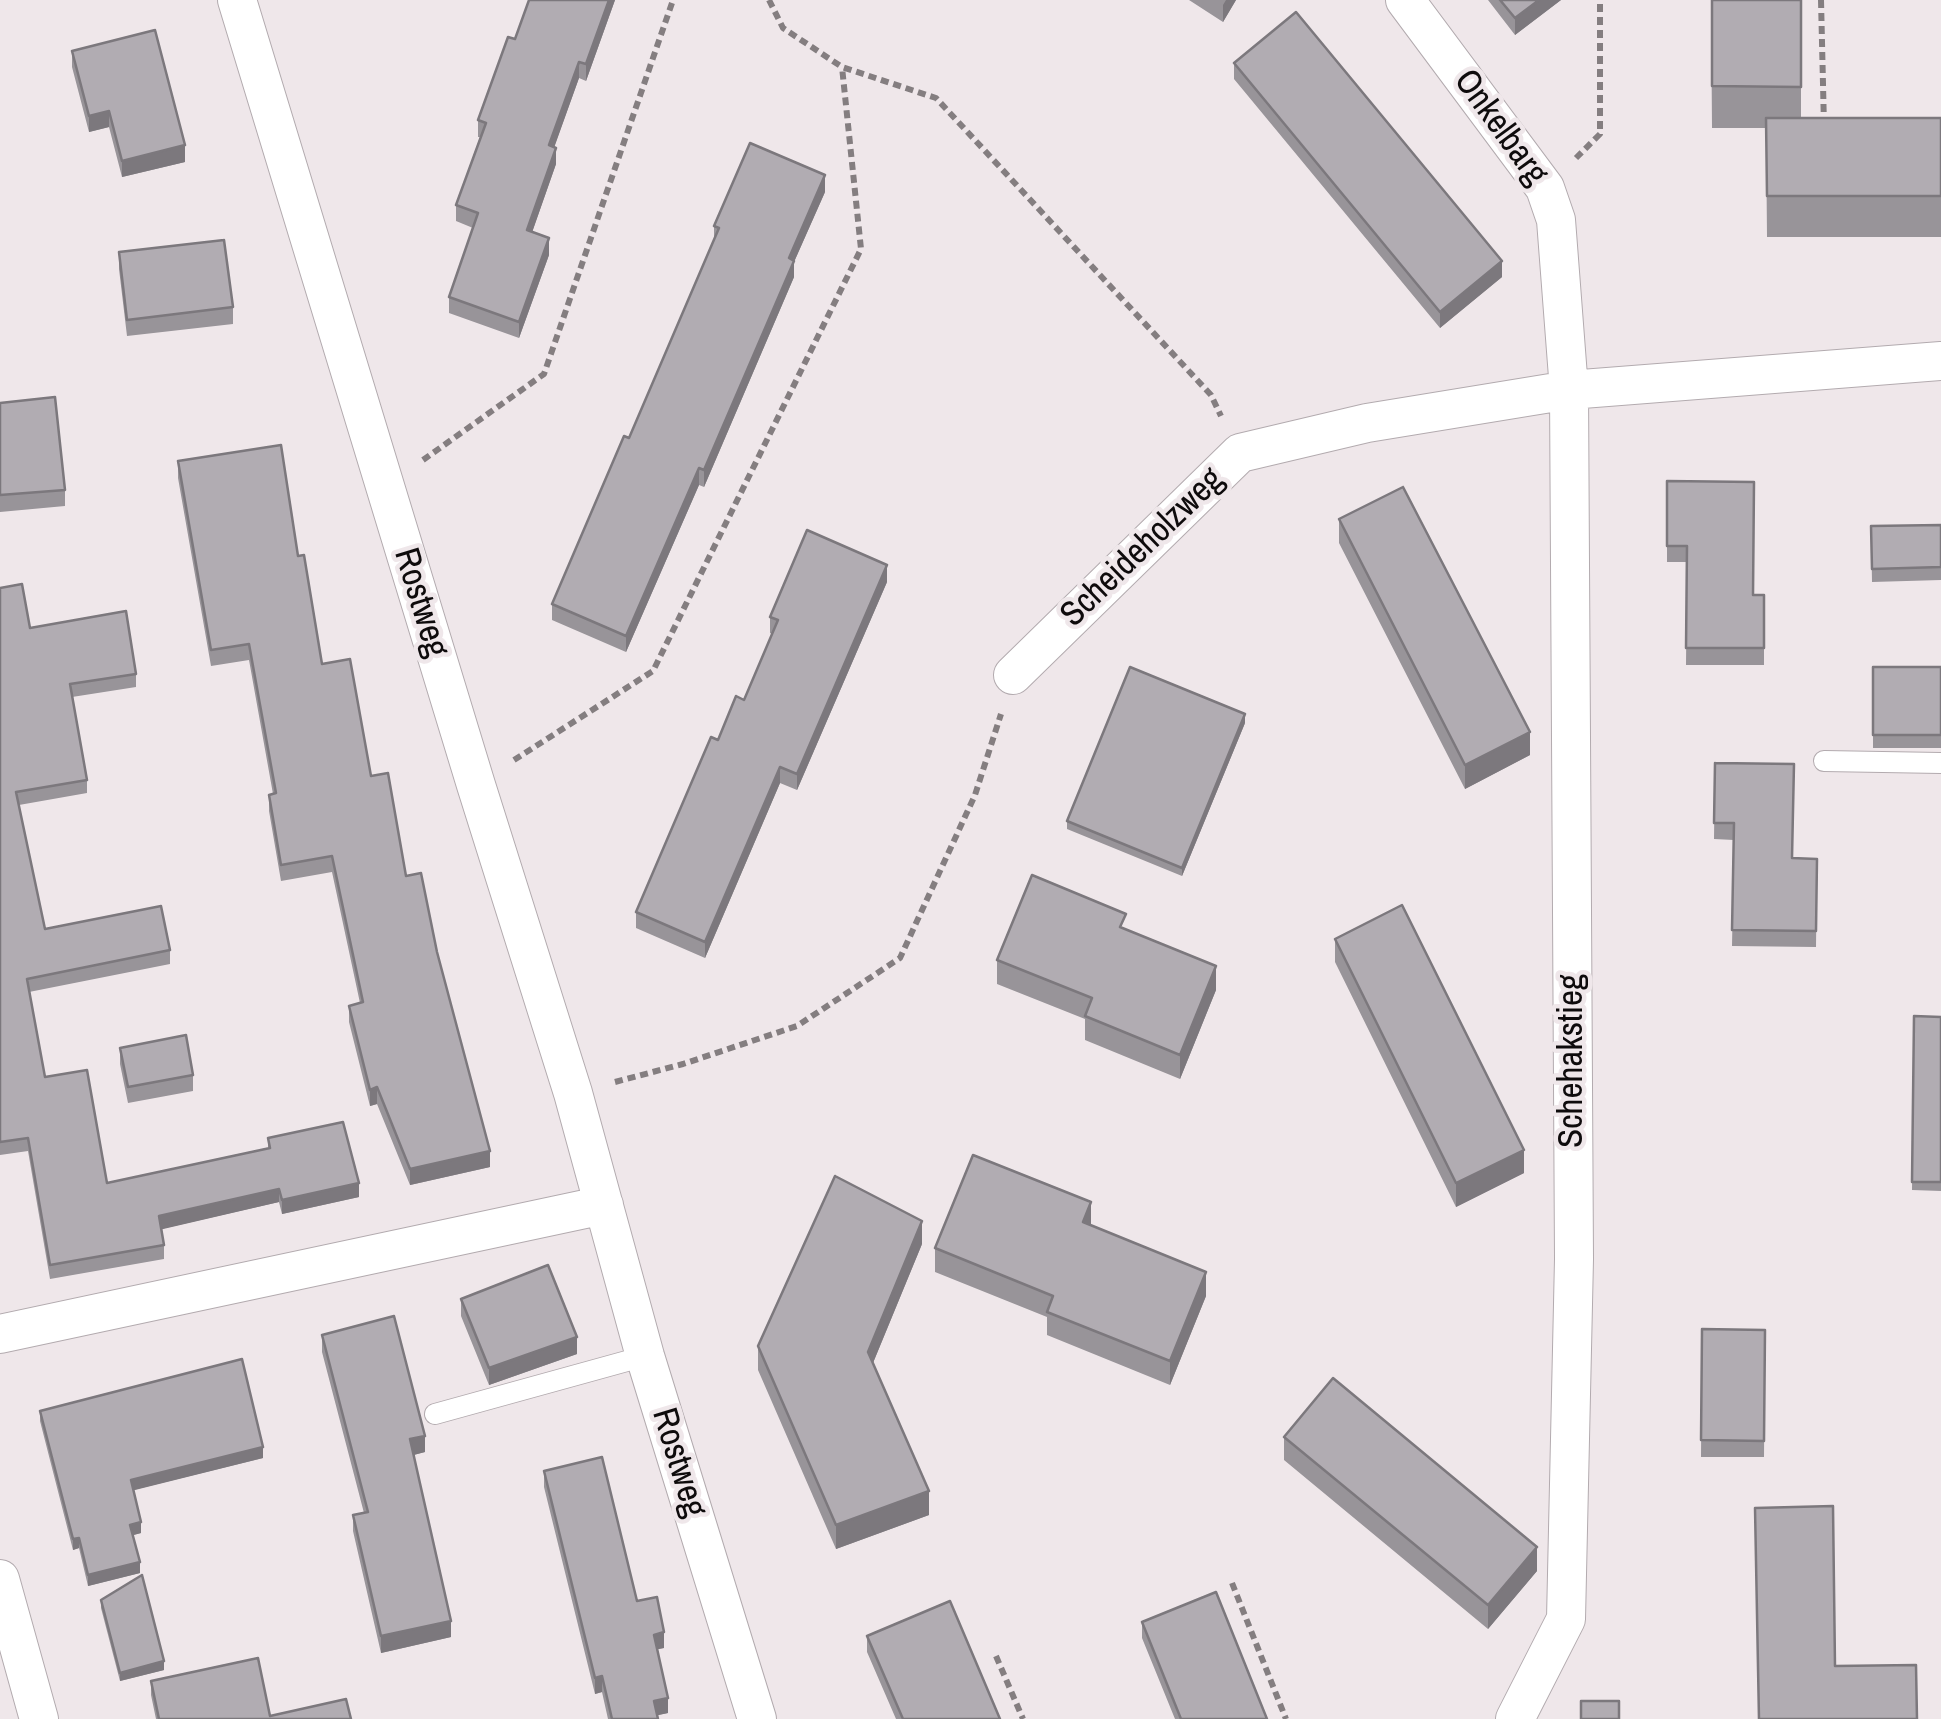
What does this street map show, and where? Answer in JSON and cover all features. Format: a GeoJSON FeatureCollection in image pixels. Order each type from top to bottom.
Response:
{"type":"FeatureCollection","features":[{"type":"Feature","properties":{"kind":"street","name":"Rostweg"},"geometry":{"type":"LineString","coordinates":[[237,0],[573,1093],[645,1356],[757,1719]]}},
{"type":"Feature","properties":{"kind":"street","name":"Onkelbarg"},"geometry":{"type":"LineString","coordinates":[[1405,0],[1546,188],[1556,220],[1569,390]]}},
{"type":"Feature","properties":{"kind":"street","name":"Scheideholzweg"},"geometry":{"type":"LineString","coordinates":[[1013,675],[1240,453],[1366,423],[1569,390],[1941,361]]}},
{"type":"Feature","properties":{"kind":"street","name":"Schehakstieg"},"geometry":{"type":"LineString","coordinates":[[1515,1719],[1566,1619],[1574,1259],[1569,390]]}},
{"type":"Feature","properties":{"kind":"street"},"geometry":{"type":"LineString","coordinates":[[0,1334],[604,1206]]}},
{"type":"Feature","properties":{"kind":"street"},"geometry":{"type":"LineString","coordinates":[[0,1580],[39,1719]]}},
{"type":"Feature","properties":{"kind":"lane"},"geometry":{"type":"LineString","coordinates":[[1824,760],[1941,763]]}},
{"type":"Feature","properties":{"kind":"lane"},"geometry":{"type":"LineString","coordinates":[[435,1414],[645,1356]]}},
{"type":"Feature","properties":{"kind":"path"},"geometry":{"type":"LineString","coordinates":[[384,487],[544,374],[672,0]]}},
{"type":"Feature","properties":{"kind":"path"},"geometry":{"type":"LineString","coordinates":[[769,0],[783,28],[842,66],[936,98],[1211,394],[1240,453]]}},
{"type":"Feature","properties":{"kind":"path"},"geometry":{"type":"LineString","coordinates":[[1546,188],[1600,134],[1600,0]]}},
{"type":"Feature","properties":{"kind":"path"},"geometry":{"type":"LineString","coordinates":[[1821,0],[1824,136]]}},
{"type":"Feature","properties":{"kind":"path"},"geometry":{"type":"LineString","coordinates":[[476,786],[653,671],[861,249],[842,66]]}},
{"type":"Feature","properties":{"kind":"path"},"geometry":{"type":"LineString","coordinates":[[573,1093],[683,1064],[796,1026],[900,958],[975,795],[1013,675]]}},
{"type":"Feature","properties":{"kind":"path"},"geometry":{"type":"LineString","coordinates":[[1232,1582],[1286,1719]]}},
{"type":"Feature","properties":{"kind":"path"},"geometry":{"type":"LineString","coordinates":[[996,1656],[1023,1719]]}},
{"type":"Feature","properties":{"kind":"building"},"geometry":{"type":"Polygon","coordinates":[[[529,0],[609,0],[586,64],[579,62],[549,145],[556,148],[527,230],[549,238],[519,322],[449,297],[478,213],[456,205],[486,123],[478,120],[508,37],[515,39],[529,0]]]}},
{"type":"Feature","properties":{"kind":"building"},"geometry":{"type":"Polygon","coordinates":[[[1500,0],[1539,0],[1515,18],[1500,0]]]}},
{"type":"Feature","properties":{"kind":"building"},"geometry":{"type":"Polygon","coordinates":[[[1712,0],[1801,0],[1801,87],[1712,86],[1712,0]]]}},
{"type":"Feature","properties":{"kind":"building"},"geometry":{"type":"Polygon","coordinates":[[[1296,12],[1502,261],[1440,312],[1234,63],[1296,12]]]}},
{"type":"Feature","properties":{"kind":"building"},"geometry":{"type":"Polygon","coordinates":[[[155,30],[185,145],[122,161],[109,111],[89,116],[72,51],[155,30]]]}},
{"type":"Feature","properties":{"kind":"building"},"geometry":{"type":"Polygon","coordinates":[[[1766,118],[1941,118],[1941,196],[1767,196],[1766,118]]]}},
{"type":"Feature","properties":{"kind":"building"},"geometry":{"type":"Polygon","coordinates":[[[750,143],[825,175],[789,258],[794,261],[704,470],[699,468],[626,636],[552,604],[624,436],[629,438],[719,228],[714,226],[750,143]]]}},
{"type":"Feature","properties":{"kind":"building"},"geometry":{"type":"Polygon","coordinates":[[[224,240],[233,307],[127,320],[119,252],[224,240]]]}},
{"type":"Feature","properties":{"kind":"building"},"geometry":{"type":"Polygon","coordinates":[[[55,397],[65,490],[0,495],[0,403],[55,397]]]}},
{"type":"Feature","properties":{"kind":"building"},"geometry":{"type":"Polygon","coordinates":[[[281,445],[298,556],[304,555],[322,664],[350,659],[371,776],[388,773],[406,876],[421,873],[437,952],[490,1151],[410,1169],[377,1087],[370,1090],[349,1006],[363,1002],[332,856],[281,865],[269,795],[276,793],[249,644],[211,650],[178,461],[281,445]]]}},
{"type":"Feature","properties":{"kind":"building"},"geometry":{"type":"Polygon","coordinates":[[[1667,481],[1754,482],[1753,595],[1764,595],[1764,648],[1686,648],[1687,546],[1667,546],[1667,481]]]}},
{"type":"Feature","properties":{"kind":"building"},"geometry":{"type":"Polygon","coordinates":[[[1403,487],[1530,732],[1465,765],[1339,519],[1403,487]]]}},
{"type":"Feature","properties":{"kind":"building"},"geometry":{"type":"Polygon","coordinates":[[[1941,525],[1941,567],[1872,569],[1871,526],[1941,525]]]}},
{"type":"Feature","properties":{"kind":"building"},"geometry":{"type":"Polygon","coordinates":[[[807,530],[887,565],[797,774],[780,767],[705,942],[636,912],[711,737],[718,740],[736,696],[744,700],[778,620],[770,617],[807,530]]]}},
{"type":"Feature","properties":{"kind":"building"},"geometry":{"type":"Polygon","coordinates":[[[22,584],[30,628],[126,611],[136,674],[70,684],[87,780],[16,792],[45,929],[161,906],[170,950],[27,979],[45,1077],[87,1070],[107,1183],[270,1148],[268,1138],[343,1122],[359,1183],[282,1200],[279,1189],[159,1216],[164,1245],[50,1265],[28,1138],[0,1142],[0,588],[22,584]]]}},
{"type":"Feature","properties":{"kind":"building"},"geometry":{"type":"Polygon","coordinates":[[[1130,667],[1245,714],[1182,868],[1067,821],[1130,667]]]}},
{"type":"Feature","properties":{"kind":"building"},"geometry":{"type":"Polygon","coordinates":[[[1873,667],[1941,667],[1941,735],[1873,735],[1873,667]]]}},
{"type":"Feature","properties":{"kind":"building"},"geometry":{"type":"Polygon","coordinates":[[[1715,763],[1794,764],[1792,858],[1817,859],[1816,931],[1732,930],[1734,823],[1714,823],[1715,763]]]}},
{"type":"Feature","properties":{"kind":"building"},"geometry":{"type":"Polygon","coordinates":[[[1032,875],[1126,914],[1120,927],[1216,966],[1180,1055],[1085,1016],[1092,998],[997,960],[1032,875]]]}},
{"type":"Feature","properties":{"kind":"building"},"geometry":{"type":"Polygon","coordinates":[[[1402,905],[1524,1150],[1456,1183],[1335,939],[1402,905]]]}},
{"type":"Feature","properties":{"kind":"building"},"geometry":{"type":"Polygon","coordinates":[[[1914,1016],[1941,1017],[1941,1182],[1912,1182],[1914,1016]]]}},
{"type":"Feature","properties":{"kind":"building"},"geometry":{"type":"Polygon","coordinates":[[[186,1035],[193,1075],[128,1087],[120,1048],[186,1035]]]}},
{"type":"Feature","properties":{"kind":"building"},"geometry":{"type":"Polygon","coordinates":[[[973,1155],[1091,1202],[1083,1222],[1206,1272],[1170,1361],[1047,1312],[1053,1296],[935,1248],[973,1155]]]}},
{"type":"Feature","properties":{"kind":"building"},"geometry":{"type":"Polygon","coordinates":[[[835,1176],[922,1221],[868,1352],[929,1491],[836,1525],[758,1346],[835,1176]]]}},
{"type":"Feature","properties":{"kind":"building"},"geometry":{"type":"Polygon","coordinates":[[[548,1265],[577,1337],[489,1368],[461,1299],[548,1265]]]}},
{"type":"Feature","properties":{"kind":"building"},"geometry":{"type":"Polygon","coordinates":[[[394,1316],[425,1436],[410,1439],[451,1621],[381,1636],[353,1515],[368,1512],[322,1335],[394,1316]]]}},
{"type":"Feature","properties":{"kind":"building"},"geometry":{"type":"Polygon","coordinates":[[[1702,1329],[1765,1330],[1764,1441],[1701,1440],[1702,1329]]]}},
{"type":"Feature","properties":{"kind":"building"},"geometry":{"type":"Polygon","coordinates":[[[242,1359],[263,1447],[131,1480],[141,1522],[130,1525],[140,1562],[88,1575],[79,1538],[73,1539],[40,1411],[242,1359]]]}},
{"type":"Feature","properties":{"kind":"building"},"geometry":{"type":"Polygon","coordinates":[[[1333,1378],[1537,1547],[1488,1605],[1284,1437],[1333,1378]]]}},
{"type":"Feature","properties":{"kind":"building"},"geometry":{"type":"Polygon","coordinates":[[[602,1457],[637,1601],[657,1597],[664,1632],[654,1635],[668,1698],[654,1701],[658,1719],[612,1719],[602,1676],[595,1678],[544,1471],[602,1457]]]}},
{"type":"Feature","properties":{"kind":"building"},"geometry":{"type":"Polygon","coordinates":[[[1833,1506],[1835,1666],[1916,1665],[1917,1719],[1759,1719],[1755,1508],[1833,1506]]]}},
{"type":"Feature","properties":{"kind":"building"},"geometry":{"type":"Polygon","coordinates":[[[142,1575],[164,1661],[120,1673],[101,1600],[142,1575]]]}},
{"type":"Feature","properties":{"kind":"building"},"geometry":{"type":"Polygon","coordinates":[[[1216,1592],[1267,1719],[1181,1719],[1142,1622],[1216,1592]]]}},
{"type":"Feature","properties":{"kind":"building"},"geometry":{"type":"Polygon","coordinates":[[[950,1601],[1000,1719],[903,1719],[867,1636],[950,1601]]]}},
{"type":"Feature","properties":{"kind":"building"},"geometry":{"type":"Polygon","coordinates":[[[258,1658],[270,1716],[346,1699],[351,1719],[159,1719],[151,1681],[258,1658]]]}},
{"type":"Feature","properties":{"kind":"building"},"geometry":{"type":"Polygon","coordinates":[[[1581,1701],[1619,1701],[1619,1719],[1581,1719],[1581,1701]]]}}]}
